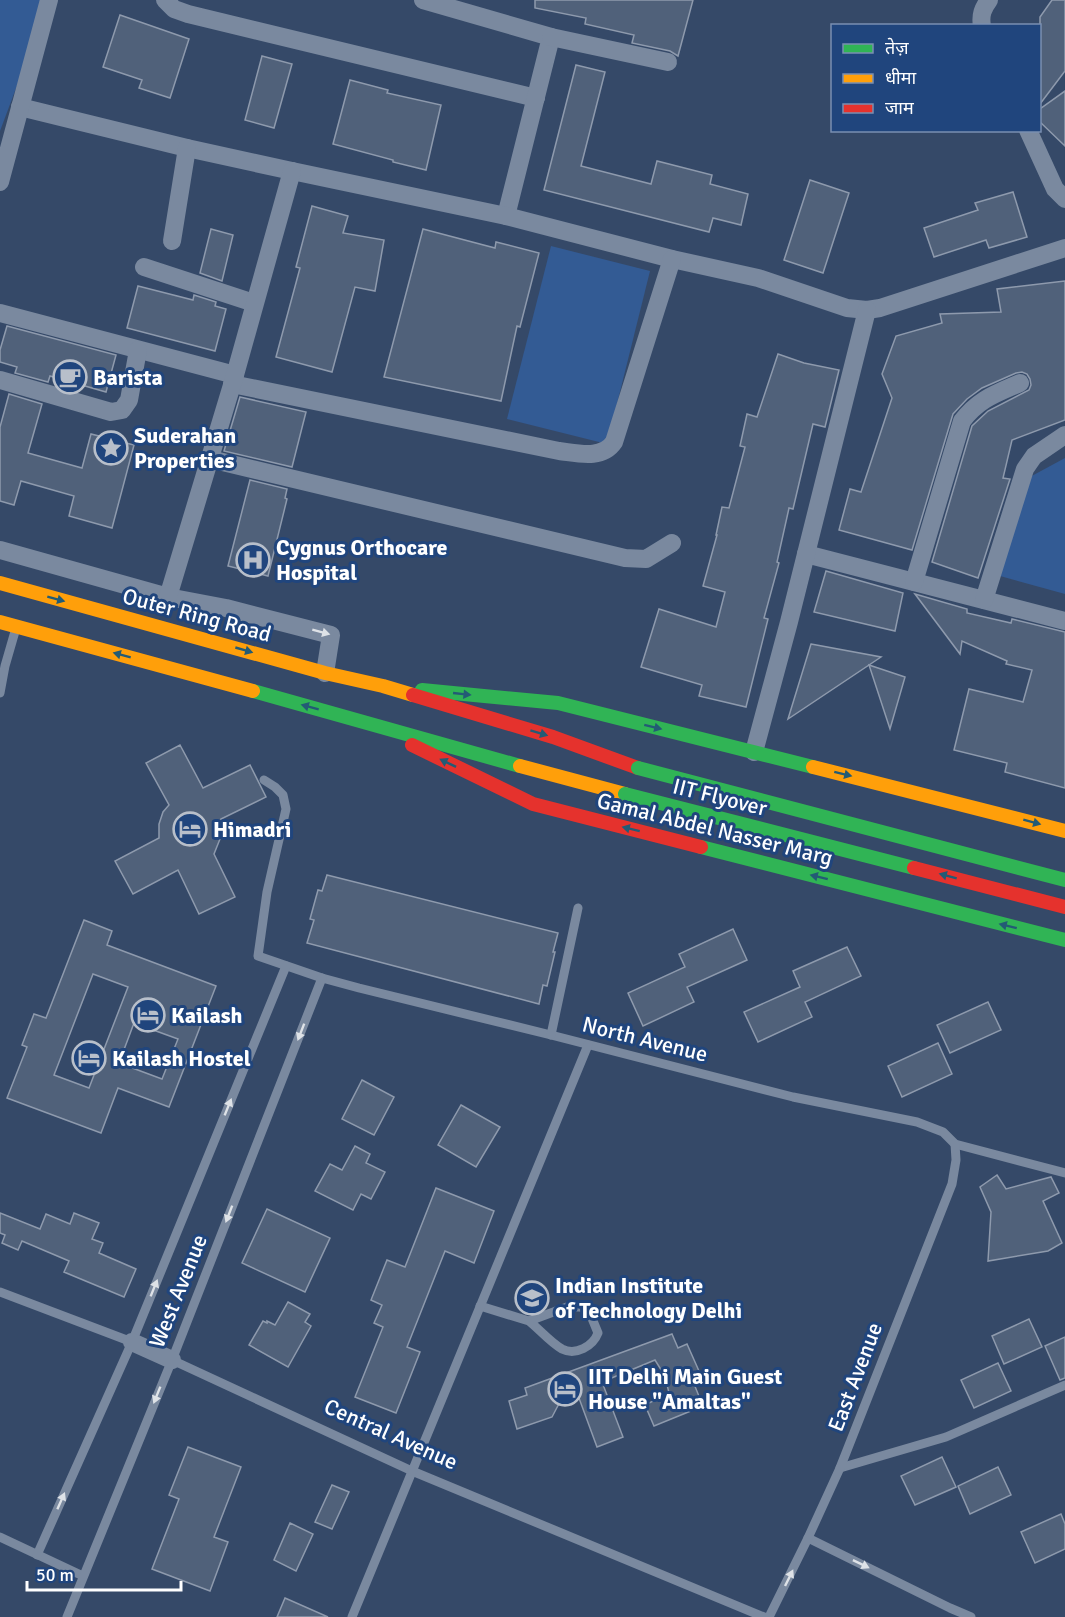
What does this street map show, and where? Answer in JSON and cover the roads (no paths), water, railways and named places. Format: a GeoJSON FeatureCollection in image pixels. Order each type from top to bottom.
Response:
{"type":"FeatureCollection","features":[{"type":"Feature","properties":{"kind":"main road","name":"Outer Ring Road"},"geometry":{"type":"LineString","coordinates":[[0,583],[325,673],[383,686]]}},
{"type":"Feature","properties":{"kind":"main road"},"geometry":{"type":"LineString","coordinates":[[0,622],[367,723]]}},
{"type":"Feature","properties":{"kind":"main road"},"geometry":{"type":"LineString","coordinates":[[383,686],[558,703],[1065,831]]}},
{"type":"Feature","properties":{"kind":"main road","name":"IIT Flyover"},"geometry":{"type":"LineString","coordinates":[[383,686],[553,737],[638,768],[1065,880]]}},
{"type":"Feature","properties":{"kind":"main road","name":"IIT Flyover"},"geometry":{"type":"LineString","coordinates":[[367,723],[536,771],[1065,907]]}},
{"type":"Feature","properties":{"kind":"main road","name":"Gamal Abdel Nasser Marg"},"geometry":{"type":"LineString","coordinates":[[367,723],[533,804],[1065,940]]}},
{"type":"Feature","properties":{"kind":"street"},"geometry":{"type":"LineString","coordinates":[[0,182],[49,0]]}},
{"type":"Feature","properties":{"kind":"street"},"geometry":{"type":"LineString","coordinates":[[165,0],[174,9],[188,14],[536,98]]}},
{"type":"Feature","properties":{"kind":"street"},"geometry":{"type":"LineString","coordinates":[[423,0],[551,37],[669,62]]}},
{"type":"Feature","properties":{"kind":"street"},"geometry":{"type":"LineString","coordinates":[[981,24],[982,12],[989,0]]}},
{"type":"Feature","properties":{"kind":"street"},"geometry":{"type":"LineString","coordinates":[[506,216],[551,37]]}},
{"type":"Feature","properties":{"kind":"street"},"geometry":{"type":"LineString","coordinates":[[20,107],[187,148],[506,216],[672,259],[758,278],[847,309],[880,308],[1065,248]]}},
{"type":"Feature","properties":{"kind":"street"},"geometry":{"type":"LineString","coordinates":[[1029,132],[1055,189],[1065,199]]}},
{"type":"Feature","properties":{"kind":"street"},"geometry":{"type":"LineString","coordinates":[[172,241],[187,148]]}},
{"type":"Feature","properties":{"kind":"street"},"geometry":{"type":"LineString","coordinates":[[168,597],[292,171]]}},
{"type":"Feature","properties":{"kind":"street"},"geometry":{"type":"LineString","coordinates":[[0,313],[138,350],[233,380],[559,451],[590,454],[604,452],[614,442],[672,259]]}},
{"type":"Feature","properties":{"kind":"street"},"geometry":{"type":"LineString","coordinates":[[144,267],[255,303]]}},
{"type":"Feature","properties":{"kind":"street"},"geometry":{"type":"LineString","coordinates":[[754,752],[867,310]]}},
{"type":"Feature","properties":{"kind":"street"},"geometry":{"type":"LineString","coordinates":[[0,380],[111,412],[122,410],[129,400],[138,350]]}},
{"type":"Feature","properties":{"kind":"street"},"geometry":{"type":"LineString","coordinates":[[914,582],[962,421],[986,398],[1020,383]]}},
{"type":"Feature","properties":{"kind":"street"},"geometry":{"type":"LineString","coordinates":[[984,600],[1025,469],[1034,456],[1065,435]]}},
{"type":"Feature","properties":{"kind":"street"},"geometry":{"type":"LineString","coordinates":[[210,459],[625,558],[646,559],[672,543]]}},
{"type":"Feature","properties":{"kind":"street"},"geometry":{"type":"LineString","coordinates":[[0,550],[168,597],[226,608],[331,635],[325,673]]}},
{"type":"Feature","properties":{"kind":"street"},"geometry":{"type":"LineString","coordinates":[[806,554],[1065,621]]}},
{"type":"Feature","properties":{"kind":"street"},"geometry":{"type":"LineString","coordinates":[[31,592],[42,562]]}},
{"type":"Feature","properties":{"kind":"street","name":"Central Avenue"},"geometry":{"type":"LineString","coordinates":[[132,1342],[172,1360]]}},
{"type":"Feature","properties":{"kind":"lane"},"geometry":{"type":"LineString","coordinates":[[0,693],[16,626]]}},
{"type":"Feature","properties":{"kind":"lane","name":"North Avenue"},"geometry":{"type":"LineString","coordinates":[[264,780],[283,795],[286,809],[267,892],[258,956],[359,988],[793,1097],[917,1122],[943,1132],[955,1144],[1065,1173]]}},
{"type":"Feature","properties":{"kind":"lane"},"geometry":{"type":"LineString","coordinates":[[551,1035],[578,908]]}},
{"type":"Feature","properties":{"kind":"lane","name":"West Avenue"},"geometry":{"type":"LineString","coordinates":[[37,1555],[132,1342],[286,966]]}},
{"type":"Feature","properties":{"kind":"lane","name":"West Avenue"},"geometry":{"type":"LineString","coordinates":[[66,1617],[172,1360],[322,978]]}},
{"type":"Feature","properties":{"kind":"lane"},"geometry":{"type":"LineString","coordinates":[[352,1617],[588,1045]]}},
{"type":"Feature","properties":{"kind":"lane","name":"East Avenue"},"geometry":{"type":"LineString","coordinates":[[770,1617],[840,1468],[952,1184],[956,1160],[955,1144]]}},
{"type":"Feature","properties":{"kind":"lane","name":"Central Avenue"},"geometry":{"type":"LineString","coordinates":[[0,1292],[132,1342]]}},
{"type":"Feature","properties":{"kind":"lane"},"geometry":{"type":"LineString","coordinates":[[480,1306],[529,1321],[559,1347],[567,1351],[589,1346],[598,1333],[589,1311],[580,1307],[567,1307],[529,1321]]}},
{"type":"Feature","properties":{"kind":"lane","name":"Central Avenue"},"geometry":{"type":"LineString","coordinates":[[172,1360],[412,1470],[764,1617]]}},
{"type":"Feature","properties":{"kind":"lane"},"geometry":{"type":"LineString","coordinates":[[840,1468],[946,1437],[1065,1385]]}},
{"type":"Feature","properties":{"kind":"lane"},"geometry":{"type":"LineString","coordinates":[[0,1537],[83,1576]]}},
{"type":"Feature","properties":{"kind":"lane"},"geometry":{"type":"LineString","coordinates":[[808,1538],[948,1613],[971,1617]]}},
{"type":"Feature","properties":{"kind":"place","name":"Barista"},"geometry":{"type":"Point","coordinates":[70,377]}},
{"type":"Feature","properties":{"kind":"place","name":"Suderahan Properties"},"geometry":{"type":"Point","coordinates":[111,448]}},
{"type":"Feature","properties":{"kind":"place","name":"Cygnus Orthocare Hospital"},"geometry":{"type":"Point","coordinates":[253,560]}},
{"type":"Feature","properties":{"kind":"place","name":"Himadri"},"geometry":{"type":"Point","coordinates":[190,829]}},
{"type":"Feature","properties":{"kind":"place","name":"Kailash"},"geometry":{"type":"Point","coordinates":[148,1015]}},
{"type":"Feature","properties":{"kind":"place","name":"Kailash Hostel"},"geometry":{"type":"Point","coordinates":[89,1058]}},
{"type":"Feature","properties":{"kind":"place","name":"Indian Institute of Technology Delhi"},"geometry":{"type":"Point","coordinates":[532,1298]}},
{"type":"Feature","properties":{"kind":"place","name":"IIT Delhi Main Guest House \"Amaltas\""},"geometry":{"type":"Point","coordinates":[565,1389]}}]}
